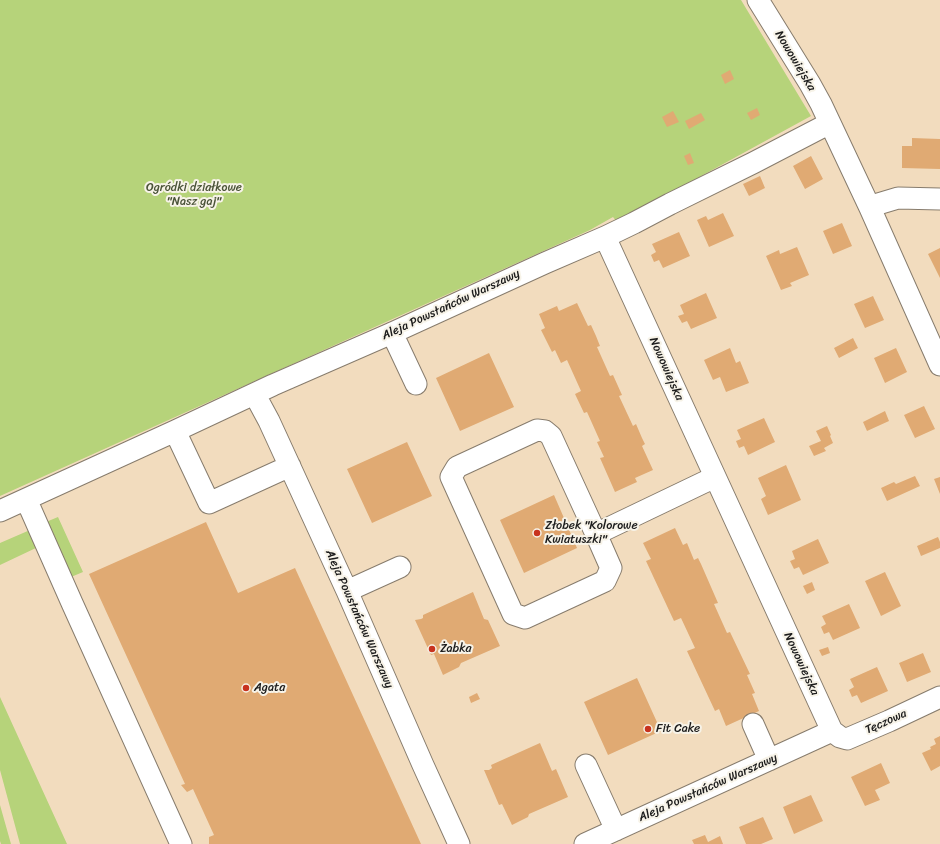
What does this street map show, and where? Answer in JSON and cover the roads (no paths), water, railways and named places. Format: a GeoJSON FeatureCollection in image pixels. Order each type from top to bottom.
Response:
{"type":"FeatureCollection","features":[{"type":"Feature","properties":{"kind":"street","name":"Nowowiejska"},"geometry":{"type":"LineString","coordinates":[[758,0],[810,84],[830,123],[939,359]]}},
{"type":"Feature","properties":{"kind":"street"},"geometry":{"type":"LineString","coordinates":[[605,237],[753,164],[830,123]]}},
{"type":"Feature","properties":{"kind":"street"},"geometry":{"type":"LineString","coordinates":[[870,208],[898,198],[940,199]]}},
{"type":"Feature","properties":{"kind":"street","name":"Nowowiejska"},"geometry":{"type":"LineString","coordinates":[[605,237],[832,731]]}},
{"type":"Feature","properties":{"kind":"street","name":"Aleja Powstańców Warszawy"},"geometry":{"type":"LineString","coordinates":[[0,511],[175,432],[255,395],[273,385],[392,333],[492,286],[605,237]]}},
{"type":"Feature","properties":{"kind":"street"},"geometry":{"type":"LineString","coordinates":[[392,333],[416,384]]}},
{"type":"Feature","properties":{"kind":"street","name":"Aleja Powstańców Warszawy"},"geometry":{"type":"LineString","coordinates":[[255,395],[290,466],[347,591],[423,765],[460,844]]}},
{"type":"Feature","properties":{"kind":"street"},"geometry":{"type":"LineString","coordinates":[[537,430],[545,431],[551,436],[596,534],[611,568],[605,581],[525,618],[513,614],[451,477],[457,468],[537,430]]}},
{"type":"Feature","properties":{"kind":"street"},"geometry":{"type":"LineString","coordinates":[[175,432],[209,503],[290,466]]}},
{"type":"Feature","properties":{"kind":"street"},"geometry":{"type":"LineString","coordinates":[[596,534],[715,477]]}},
{"type":"Feature","properties":{"kind":"street"},"geometry":{"type":"LineString","coordinates":[[26,499],[181,844]]}},
{"type":"Feature","properties":{"kind":"street"},"geometry":{"type":"LineString","coordinates":[[347,591],[400,567]]}},
{"type":"Feature","properties":{"kind":"street","name":"Tęczowa"},"geometry":{"type":"LineString","coordinates":[[832,731],[840,738],[847,739],[940,697]]}},
{"type":"Feature","properties":{"kind":"street"},"geometry":{"type":"LineString","coordinates":[[753,724],[769,760]]}},
{"type":"Feature","properties":{"kind":"street","name":"Aleja Powstańców Warszawy"},"geometry":{"type":"LineString","coordinates":[[585,844],[832,731]]}},
{"type":"Feature","properties":{"kind":"street"},"geometry":{"type":"LineString","coordinates":[[586,765],[616,830]]}},
{"type":"Feature","properties":{"kind":"place","name":"Złobek \"Kolorowe Kwiatuszki\""},"geometry":{"type":"Point","coordinates":[537,533]}},
{"type":"Feature","properties":{"kind":"place","name":"Żabka"},"geometry":{"type":"Point","coordinates":[432,649]}},
{"type":"Feature","properties":{"kind":"place","name":"Agata"},"geometry":{"type":"Point","coordinates":[246,688]}},
{"type":"Feature","properties":{"kind":"place","name":"Fit Cake"},"geometry":{"type":"Point","coordinates":[648,729]}},
{"type":"Feature","properties":{"kind":"park label","name":"Ogródki działkowe \"Nasz gaj\""},"geometry":{"type":"Point","coordinates":[194,195]}}]}
